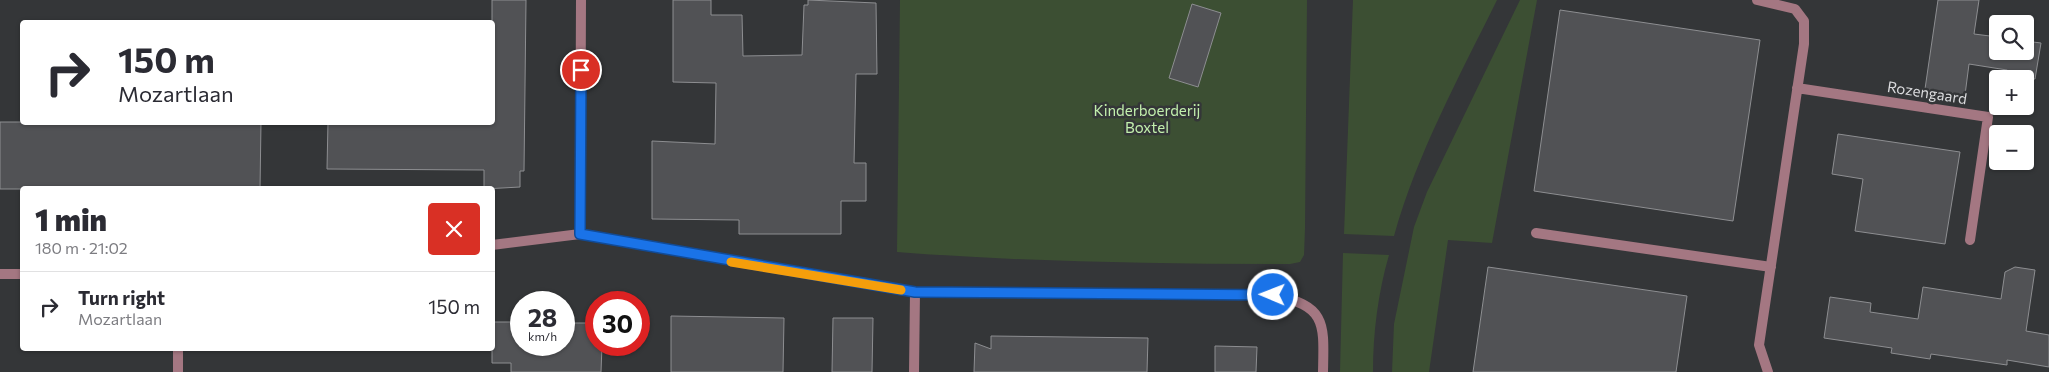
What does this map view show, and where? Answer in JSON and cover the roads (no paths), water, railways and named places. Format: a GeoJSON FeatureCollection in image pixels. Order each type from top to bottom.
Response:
{"type":"FeatureCollection","features":[{"type":"Feature","properties":{"kind":"street"},"geometry":{"type":"LineString","coordinates":[[580,234],[581,0]]}},
{"type":"Feature","properties":{"kind":"street"},"geometry":{"type":"LineString","coordinates":[[1757,0],[1795,9],[1804,21],[1797,88],[1759,345],[1768,372]]}},
{"type":"Feature","properties":{"kind":"street","name":"Rozengaard"},"geometry":{"type":"LineString","coordinates":[[1797,88],[1988,117],[1970,240]]}},
{"type":"Feature","properties":{"kind":"street"},"geometry":{"type":"LineString","coordinates":[[1536,233],[1771,267]]}},
{"type":"Feature","properties":{"kind":"street"},"geometry":{"type":"LineString","coordinates":[[495,245],[580,234],[915,292],[1273,295],[1293,299],[1313,309],[1324,328],[1323,372]]}},
{"type":"Feature","properties":{"kind":"street"},"geometry":{"type":"LineString","coordinates":[[0,274],[20,274]]}},
{"type":"Feature","properties":{"kind":"street"},"geometry":{"type":"LineString","coordinates":[[914,372],[915,292]]}},
{"type":"Feature","properties":{"kind":"street"},"geometry":{"type":"LineString","coordinates":[[178,351],[178,372]]}},
{"type":"Feature","properties":{"kind":"park label","name":"Kinderboerderij Boxtel"},"geometry":{"type":"Point","coordinates":[1147,120]}}]}
